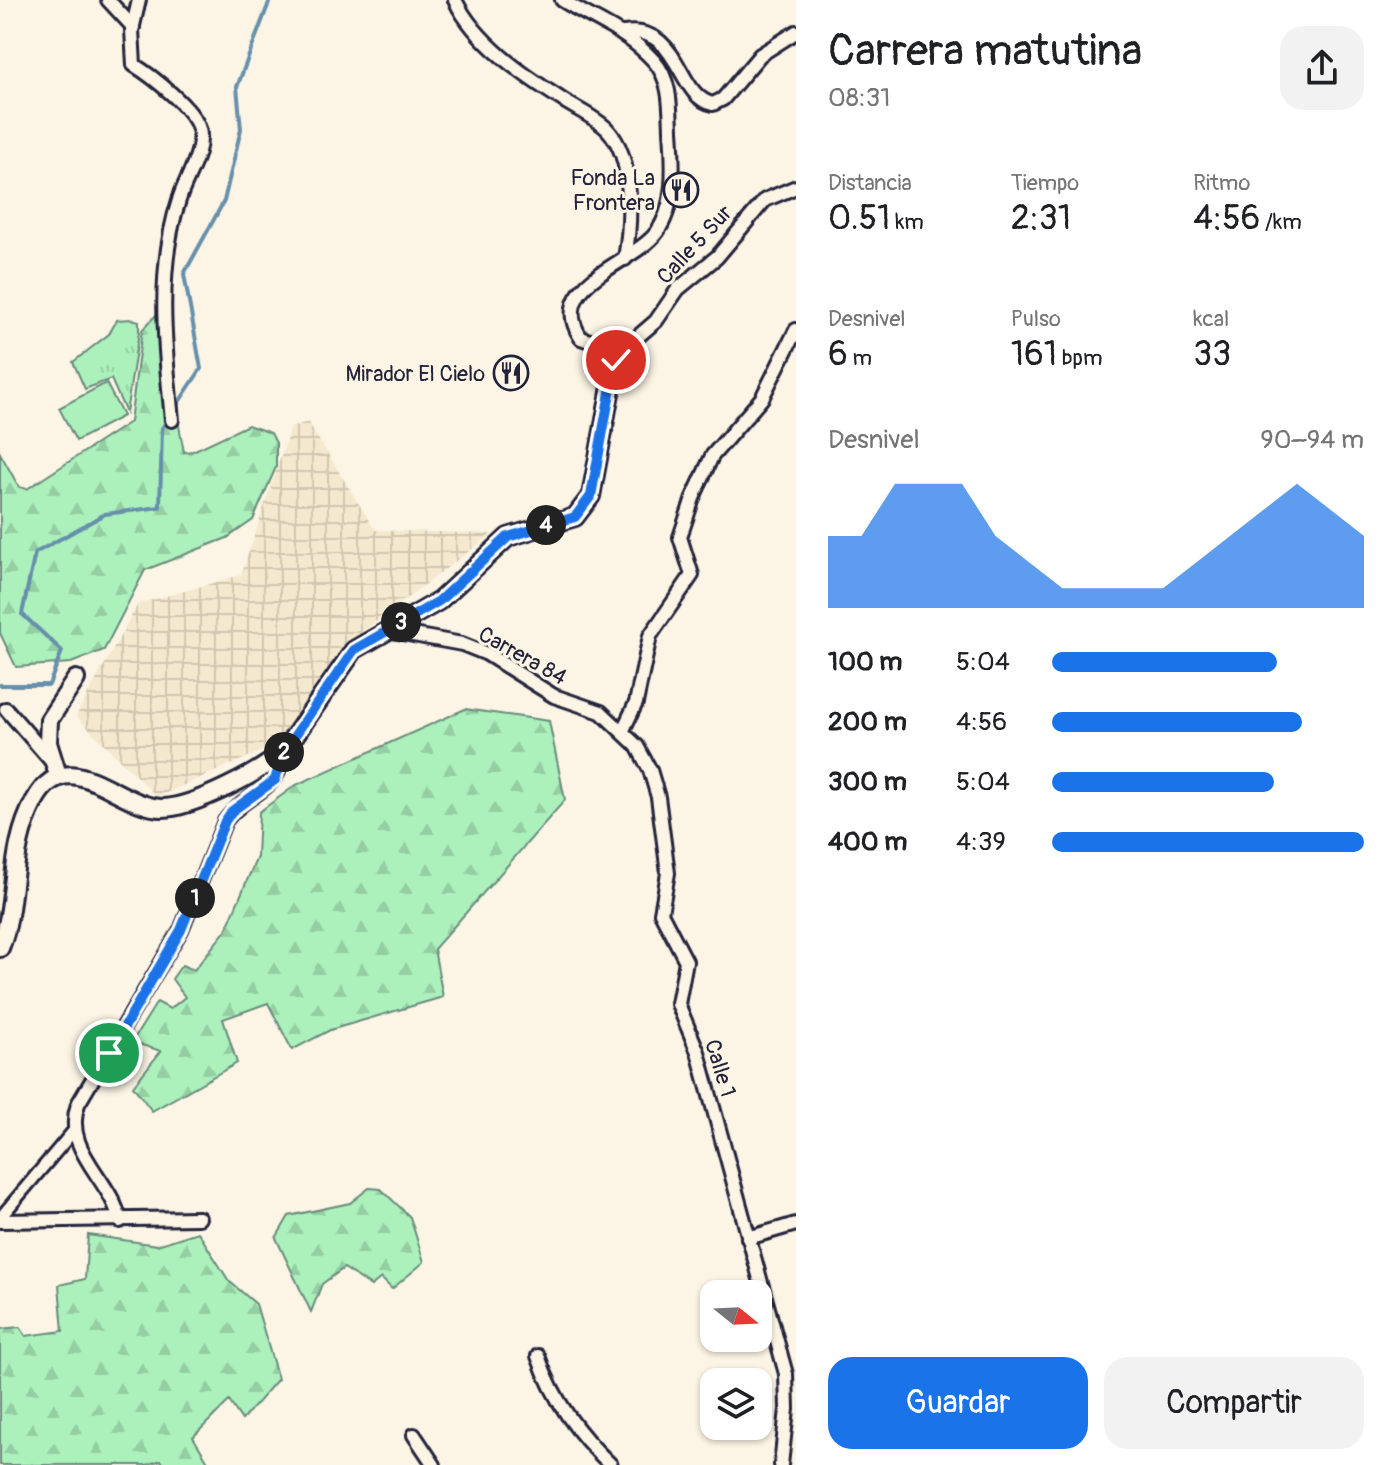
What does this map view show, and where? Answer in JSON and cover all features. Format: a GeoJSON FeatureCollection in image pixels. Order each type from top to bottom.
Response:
{"type":"FeatureCollection","features":[{"type":"Feature","properties":{"kind":"street"},"geometry":{"type":"LineString","coordinates":[[108,0],[133,27]]}},
{"type":"Feature","properties":{"kind":"street"},"geometry":{"type":"LineString","coordinates":[[139,0],[133,27],[134,65],[153,77],[192,116],[199,129],[199,145],[179,200],[169,243],[165,334],[172,420]]}},
{"type":"Feature","properties":{"kind":"street"},"geometry":{"type":"LineString","coordinates":[[455,0],[485,41],[536,83],[611,134],[631,202],[625,259]]}},
{"type":"Feature","properties":{"kind":"street"},"geometry":{"type":"LineString","coordinates":[[120,1221],[113,1199],[78,1147],[74,1117],[86,1088],[104,1064],[181,930],[221,829],[232,811],[275,780],[284,751],[348,656],[450,592],[508,537],[567,520],[584,510],[591,496],[616,360],[606,346],[581,338],[574,322],[573,309],[585,285],[647,244],[661,225],[670,197],[672,155],[669,102],[664,75],[624,33],[562,0]]}},
{"type":"Feature","properties":{"kind":"street"},"geometry":{"type":"LineString","coordinates":[[624,33],[641,32],[658,41],[675,59],[701,99],[713,104],[723,99],[760,55],[796,32]]}},
{"type":"Feature","properties":{"kind":"street","name":"Calle 5 Sur"},"geometry":{"type":"LineString","coordinates":[[616,360],[621,351],[656,321],[678,289],[717,257],[765,200],[796,187]]}},
{"type":"Feature","properties":{"kind":"street"},"geometry":{"type":"LineString","coordinates":[[623,730],[636,703],[650,636],[692,575],[680,537],[693,498],[712,456],[762,398],[796,330]]}},
{"type":"Feature","properties":{"kind":"street","name":"Carrera 84"},"geometry":{"type":"LineString","coordinates":[[386,630],[470,646],[554,696],[594,707]]}},
{"type":"Feature","properties":{"kind":"street"},"geometry":{"type":"LineString","coordinates":[[57,771],[48,743],[49,720],[76,679]]}},
{"type":"Feature","properties":{"kind":"street","name":"Calle 1"},"geometry":{"type":"LineString","coordinates":[[594,707],[623,730],[644,758],[658,797],[668,873],[661,913],[687,965],[678,1004],[698,1052],[786,1374],[791,1407],[781,1465]]}},
{"type":"Feature","properties":{"kind":"street"},"geometry":{"type":"LineString","coordinates":[[6,709],[57,771],[160,808],[173,807],[250,775],[284,751]]}},
{"type":"Feature","properties":{"kind":"street"},"geometry":{"type":"LineString","coordinates":[[0,948],[5,898],[16,850],[28,815],[42,789],[57,771]]}},
{"type":"Feature","properties":{"kind":"street"},"geometry":{"type":"LineString","coordinates":[[0,1220],[76,1128]]}},
{"type":"Feature","properties":{"kind":"street"},"geometry":{"type":"LineString","coordinates":[[0,1220],[199,1218]]}},
{"type":"Feature","properties":{"kind":"street"},"geometry":{"type":"LineString","coordinates":[[748,1238],[796,1224]]}},
{"type":"Feature","properties":{"kind":"street"},"geometry":{"type":"LineString","coordinates":[[538,1356],[559,1405],[580,1435],[611,1465]]}},
{"type":"Feature","properties":{"kind":"street"},"geometry":{"type":"LineString","coordinates":[[414,1435],[434,1465]]}},
{"type":"Feature","properties":{"kind":"shaded area"},"geometry":{"type":"Polygon","coordinates":[[[308,422],[375,530],[492,534],[358,635],[276,745],[157,797],[76,716],[138,604],[241,575],[291,427],[308,422]]]}},
{"type":"Feature","properties":{"kind":"green space"},"geometry":{"type":"Polygon","coordinates":[[[157,314],[162,317],[164,348],[184,452],[193,451],[248,425],[271,433],[276,443],[276,467],[253,520],[227,538],[145,570],[104,650],[71,663],[16,667],[0,633],[0,453],[19,487],[27,489],[130,422],[142,330],[157,314]]]}},
{"type":"Feature","properties":{"kind":"green space"},"geometry":{"type":"Polygon","coordinates":[[[117,320],[139,321],[139,332],[126,413],[111,379],[85,389],[73,362],[109,334],[117,320]]]}},
{"type":"Feature","properties":{"kind":"green space"},"geometry":{"type":"Polygon","coordinates":[[[106,383],[123,416],[76,441],[59,408],[106,383]]]}},
{"type":"Feature","properties":{"kind":"green space"},"geometry":{"type":"Polygon","coordinates":[[[465,709],[549,721],[565,800],[434,949],[443,997],[330,1030],[292,1050],[268,1003],[223,1019],[237,1063],[152,1111],[133,1086],[161,1051],[132,1042],[157,1002],[170,1009],[185,997],[172,979],[182,965],[194,970],[226,930],[257,857],[259,812],[296,785],[465,709]]]}},
{"type":"Feature","properties":{"kind":"green space"},"geometry":{"type":"Polygon","coordinates":[[[369,1188],[381,1189],[410,1217],[424,1262],[392,1289],[381,1278],[371,1286],[344,1268],[322,1284],[311,1312],[276,1238],[289,1216],[350,1203],[369,1188]]]}},
{"type":"Feature","properties":{"kind":"green space"},"geometry":{"type":"Polygon","coordinates":[[[198,1232],[229,1281],[256,1304],[278,1379],[242,1420],[229,1401],[193,1437],[210,1465],[164,1465],[161,1460],[147,1465],[0,1465],[0,1329],[20,1327],[26,1336],[63,1331],[59,1285],[85,1279],[88,1235],[157,1245],[198,1232]]]}},
{"type":"Feature","properties":{"kind":"waterway"},"geometry":{"type":"LineString","coordinates":[[175,408],[201,369],[184,274],[224,201],[241,129],[237,87],[270,0]]}},
{"type":"Feature","properties":{"kind":"waterway"},"geometry":{"type":"LineString","coordinates":[[0,685],[49,685],[62,651],[22,614],[35,553],[105,514],[160,507],[162,428],[168,419]]}},
{"type":"Feature","properties":{"kind":"place","name":"Fonda La Frontera"},"geometry":{"type":"Point","coordinates":[681,190]}},
{"type":"Feature","properties":{"kind":"place","name":"Mirador El Cielo"},"geometry":{"type":"Point","coordinates":[511,373]}},
{"type":"Feature","properties":{"kind":"route"},"geometry":{"type":"LineString","coordinates":[[109,1053],[181,930],[225,821],[232,811],[255,797],[279,775],[284,751],[348,656],[386,630],[439,601],[508,537],[567,520],[584,510],[591,496],[616,360]]}}]}
